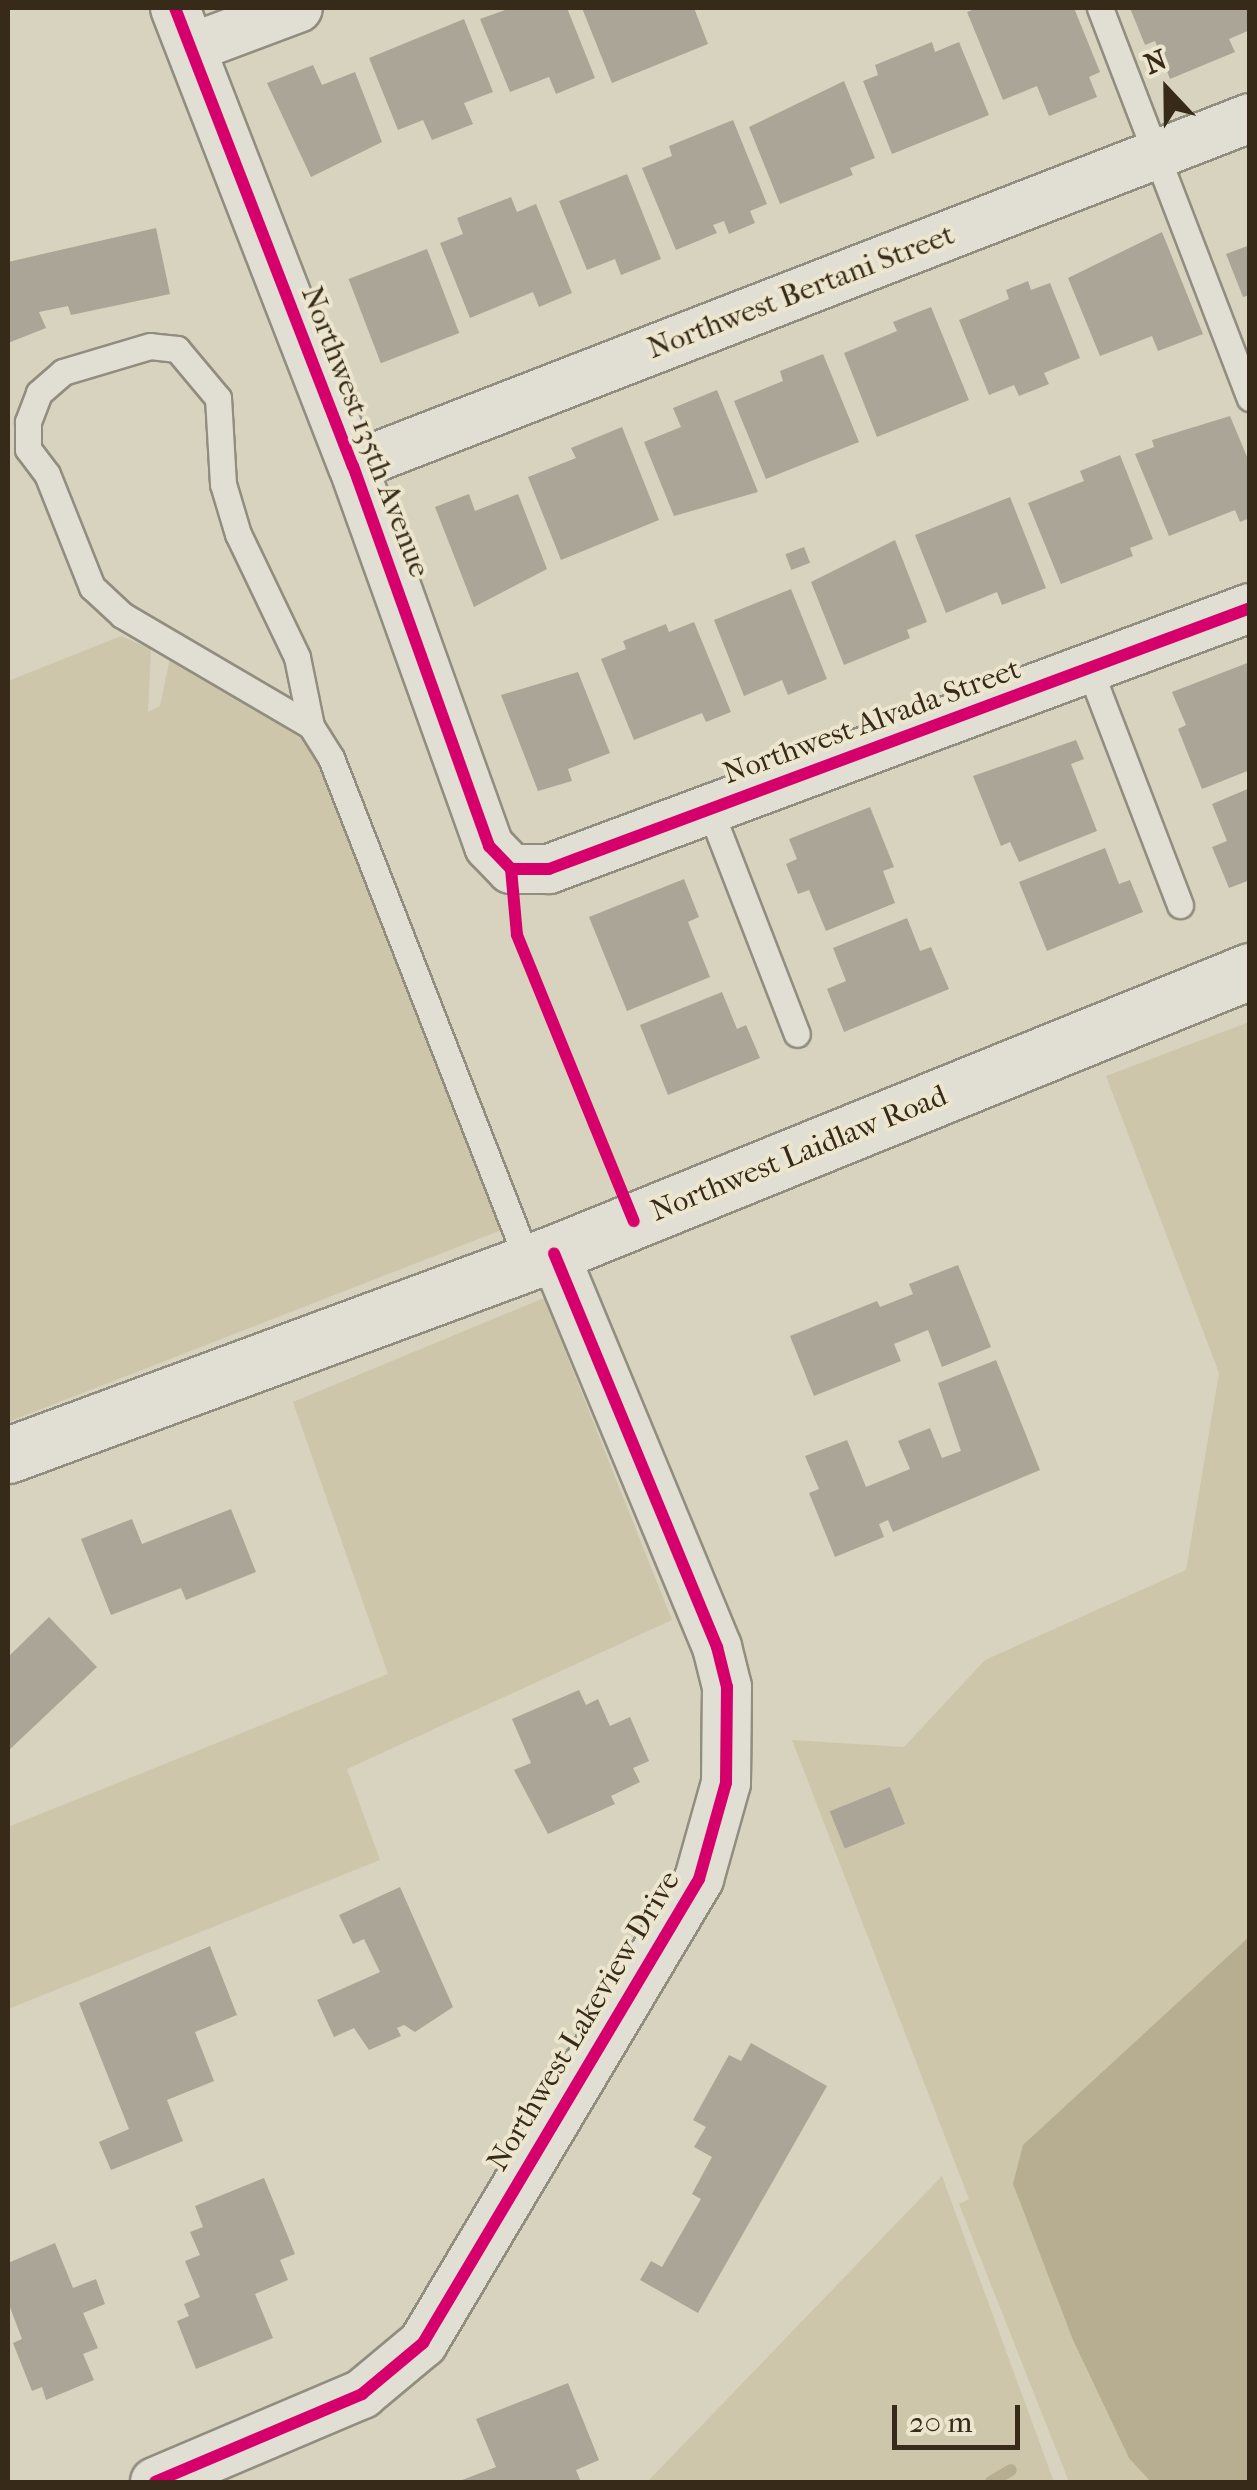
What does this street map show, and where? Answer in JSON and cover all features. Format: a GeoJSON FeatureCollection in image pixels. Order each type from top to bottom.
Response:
{"type":"FeatureCollection","features":[{"type":"Feature","properties":{"kind":"main road","name":"Northwest Laidlaw Road"},"geometry":{"type":"LineString","coordinates":[[8,1455],[541,1258],[1250,971]]}},
{"type":"Feature","properties":{"kind":"street"},"geometry":{"type":"LineString","coordinates":[[183,28],[298,8]]}},
{"type":"Feature","properties":{"kind":"street","name":"Northwest 135th Avenue"},"geometry":{"type":"LineString","coordinates":[[183,28],[353,466],[490,846],[510,870]]}},
{"type":"Feature","properties":{"kind":"street","name":"Northwest Bertani Street"},"geometry":{"type":"LineString","coordinates":[[353,466],[1250,118]]}},
{"type":"Feature","properties":{"kind":"street","name":"Northwest Alvada Street"},"geometry":{"type":"LineString","coordinates":[[510,870],[549,869],[1250,608]]}},
{"type":"Feature","properties":{"kind":"street","name":"Northwest Lakeview Drive"},"geometry":{"type":"LineString","coordinates":[[155,2482],[362,2394],[423,2343],[704,1864],[726,1784],[727,1686],[717,1647],[541,1258]]}},
{"type":"Feature","properties":{"kind":"lane"},"geometry":{"type":"LineString","coordinates":[[1100,8],[1250,398]]}},
{"type":"Feature","properties":{"kind":"lane"},"geometry":{"type":"LineString","coordinates":[[311,726],[122,614],[92,587],[48,474],[28,449],[28,422],[40,393],[63,372],[150,346],[177,350],[218,398],[223,484],[238,534],[297,657],[311,726],[330,758],[541,1258]]}},
{"type":"Feature","properties":{"kind":"lane"},"geometry":{"type":"LineString","coordinates":[[1088,668],[1180,905]]}},
{"type":"Feature","properties":{"kind":"lane"},"geometry":{"type":"LineString","coordinates":[[710,810],[797,1034]]}},
{"type":"Feature","properties":{"kind":"shaded area"},"geometry":{"type":"Polygon","coordinates":[[[121,636],[151,649],[148,712],[160,706],[170,658],[309,743],[324,767],[504,1229],[8,1422],[8,681],[121,636]]]}},
{"type":"Feature","properties":{"kind":"shaded area"},"geometry":{"type":"Polygon","coordinates":[[[1249,1022],[1249,2482],[1069,2482],[959,2204],[969,2199],[792,1740],[904,1747],[985,1660],[1186,1570],[1219,1373],[1106,1076],[1249,1022]]]}},
{"type":"Feature","properties":{"kind":"shaded area"},"geometry":{"type":"Polygon","coordinates":[[[544,1298],[672,1620],[347,1769],[380,1860],[8,2009],[8,1827],[388,1674],[293,1402],[544,1298]]]}},
{"type":"Feature","properties":{"kind":"shaded area"},"geometry":{"type":"Polygon","coordinates":[[[1249,1937],[1249,2482],[1151,2482],[1129,2458],[1073,2340],[1013,2184],[1023,2145],[1249,1937]]]}},
{"type":"Feature","properties":{"kind":"shaded area"},"geometry":{"type":"Polygon","coordinates":[[[942,2176],[1054,2482],[647,2482],[942,2176]]]}},
{"type":"Feature","properties":{"kind":"building"},"geometry":{"type":"Polygon","coordinates":[[[511,8],[567,8],[595,78],[556,94],[549,77],[510,92],[480,19],[511,8]]]}},
{"type":"Feature","properties":{"kind":"building"},"geometry":{"type":"Polygon","coordinates":[[[582,8],[694,8],[708,44],[612,83],[582,8]]]}},
{"type":"Feature","properties":{"kind":"building"},"geometry":{"type":"Polygon","coordinates":[[[978,8],[1074,8],[1100,72],[1089,77],[1097,97],[1049,116],[1037,86],[1003,100],[967,12],[978,8]]]}},
{"type":"Feature","properties":{"kind":"building"},"geometry":{"type":"Polygon","coordinates":[[[1130,8],[1250,8],[1250,30],[1229,39],[1235,52],[1170,79],[1155,41],[1145,45],[1130,8]]]}},
{"type":"Feature","properties":{"kind":"building"},"geometry":{"type":"Polygon","coordinates":[[[464,19],[493,92],[464,103],[473,124],[432,140],[423,120],[398,130],[369,58],[464,19]]]}},
{"type":"Feature","properties":{"kind":"building"},"geometry":{"type":"Polygon","coordinates":[[[932,42],[935,52],[959,42],[989,115],[892,154],[863,81],[878,75],[875,65],[932,42]]]}},
{"type":"Feature","properties":{"kind":"building"},"geometry":{"type":"Polygon","coordinates":[[[313,65],[322,85],[355,72],[382,142],[311,177],[267,83],[313,65]]]}},
{"type":"Feature","properties":{"kind":"building"},"geometry":{"type":"Polygon","coordinates":[[[844,81],[875,158],[850,168],[853,175],[780,204],[749,127],[844,81]]]}},
{"type":"Feature","properties":{"kind":"building"},"geometry":{"type":"Polygon","coordinates":[[[733,120],[767,204],[750,211],[755,223],[729,234],[724,221],[713,225],[717,233],[676,250],[642,168],[672,156],[669,146],[733,120]]]}},
{"type":"Feature","properties":{"kind":"building"},"geometry":{"type":"Polygon","coordinates":[[[627,174],[661,259],[621,275],[615,259],[587,270],[559,201],[627,174]]]}},
{"type":"Feature","properties":{"kind":"building"},"geometry":{"type":"Polygon","coordinates":[[[511,197],[517,212],[536,204],[572,293],[539,307],[533,292],[470,318],[440,243],[463,234],[457,218],[511,197]]]}},
{"type":"Feature","properties":{"kind":"building"},"geometry":{"type":"Polygon","coordinates":[[[156,228],[170,294],[71,315],[68,306],[39,312],[46,328],[8,343],[8,262],[156,228]]]}},
{"type":"Feature","properties":{"kind":"building"},"geometry":{"type":"Polygon","coordinates":[[[1162,232],[1203,334],[1158,351],[1152,336],[1100,356],[1068,278],[1162,232]]]}},
{"type":"Feature","properties":{"kind":"building"},"geometry":{"type":"Polygon","coordinates":[[[1250,245],[1250,295],[1243,297],[1226,254],[1250,245]]]}},
{"type":"Feature","properties":{"kind":"building"},"geometry":{"type":"Polygon","coordinates":[[[427,249],[459,333],[381,363],[349,279],[427,249]]]}},
{"type":"Feature","properties":{"kind":"building"},"geometry":{"type":"Polygon","coordinates":[[[1028,281],[1031,290],[1050,283],[1080,358],[1044,373],[1049,384],[1019,396],[1014,385],[989,395],[959,320],[1009,299],[1006,290],[1028,281]]]}},
{"type":"Feature","properties":{"kind":"building"},"geometry":{"type":"Polygon","coordinates":[[[931,307],[969,400],[877,437],[844,353],[897,331],[893,322],[931,307]]]}},
{"type":"Feature","properties":{"kind":"building"},"geometry":{"type":"Polygon","coordinates":[[[823,354],[859,442],[766,479],[734,401],[783,381],[780,371],[823,354]]]}},
{"type":"Feature","properties":{"kind":"building"},"geometry":{"type":"Polygon","coordinates":[[[717,390],[758,492],[674,516],[644,442],[681,427],[673,408],[717,390]]]}},
{"type":"Feature","properties":{"kind":"building"},"geometry":{"type":"Polygon","coordinates":[[[1230,416],[1250,464],[1250,518],[1240,522],[1235,510],[1169,536],[1135,454],[1154,447],[1152,440],[1230,416]]]}},
{"type":"Feature","properties":{"kind":"building"},"geometry":{"type":"Polygon","coordinates":[[[622,427],[659,520],[561,560],[528,477],[576,458],[571,448],[622,427]]]}},
{"type":"Feature","properties":{"kind":"building"},"geometry":{"type":"Polygon","coordinates":[[[1120,455],[1153,539],[1130,548],[1133,556],[1061,584],[1028,503],[1084,481],[1080,471],[1120,455]]]}},
{"type":"Feature","properties":{"kind":"building"},"geometry":{"type":"Polygon","coordinates":[[[469,494],[475,511],[518,494],[547,569],[474,607],[435,507],[469,494]]]}},
{"type":"Feature","properties":{"kind":"building"},"geometry":{"type":"Polygon","coordinates":[[[1010,497],[1046,588],[1002,605],[997,592],[946,613],[915,535],[1010,497]]]}},
{"type":"Feature","properties":{"kind":"building"},"geometry":{"type":"Polygon","coordinates":[[[895,540],[927,622],[907,630],[910,638],[844,665],[811,582],[895,540]]]}},
{"type":"Feature","properties":{"kind":"building"},"geometry":{"type":"Polygon","coordinates":[[[804,547],[810,563],[791,570],[785,554],[804,547]]]}},
{"type":"Feature","properties":{"kind":"building"},"geometry":{"type":"Polygon","coordinates":[[[791,589],[827,679],[788,695],[782,680],[744,696],[714,620],[791,589]]]}},
{"type":"Feature","properties":{"kind":"building"},"geometry":{"type":"Polygon","coordinates":[[[694,622],[731,712],[706,722],[702,713],[634,740],[601,659],[626,649],[623,641],[666,624],[669,632],[694,622]]]}},
{"type":"Feature","properties":{"kind":"building"},"geometry":{"type":"Polygon","coordinates":[[[1250,662],[1250,770],[1202,789],[1178,729],[1186,725],[1172,692],[1250,662]]]}},
{"type":"Feature","properties":{"kind":"building"},"geometry":{"type":"Polygon","coordinates":[[[578,672],[610,753],[568,769],[572,781],[538,791],[501,695],[578,672]]]}},
{"type":"Feature","properties":{"kind":"building"},"geometry":{"type":"Polygon","coordinates":[[[1076,740],[1084,759],[1071,764],[1097,831],[1019,862],[1010,842],[1001,846],[973,776],[1076,740]]]}},
{"type":"Feature","properties":{"kind":"building"},"geometry":{"type":"Polygon","coordinates":[[[1250,788],[1250,880],[1229,888],[1212,847],[1227,841],[1212,804],[1250,788]]]}},
{"type":"Feature","properties":{"kind":"building"},"geometry":{"type":"Polygon","coordinates":[[[870,807],[894,867],[883,871],[895,903],[826,931],[809,890],[798,894],[786,864],[797,859],[789,839],[870,807]]]}},
{"type":"Feature","properties":{"kind":"building"},"geometry":{"type":"Polygon","coordinates":[[[1105,848],[1119,884],[1130,880],[1143,912],[1047,951],[1019,882],[1105,848]]]}},
{"type":"Feature","properties":{"kind":"building"},"geometry":{"type":"Polygon","coordinates":[[[684,879],[699,917],[688,922],[710,977],[627,1011],[589,917],[684,879]]]}},
{"type":"Feature","properties":{"kind":"building"},"geometry":{"type":"Polygon","coordinates":[[[907,918],[920,951],[931,947],[949,989],[844,1032],[827,989],[846,981],[833,948],[907,918]]]}},
{"type":"Feature","properties":{"kind":"building"},"geometry":{"type":"Polygon","coordinates":[[[722,992],[737,1029],[746,1025],[760,1058],[668,1095],[640,1025],[722,992]]]}},
{"type":"Feature","properties":{"kind":"building"},"geometry":{"type":"Polygon","coordinates":[[[958,1265],[991,1347],[942,1367],[928,1330],[894,1344],[901,1361],[814,1396],[790,1336],[877,1301],[880,1307],[913,1294],[909,1284],[958,1265]]]}},
{"type":"Feature","properties":{"kind":"building"},"geometry":{"type":"Polygon","coordinates":[[[996,1360],[1040,1470],[893,1532],[888,1520],[879,1524],[884,1537],[835,1557],[809,1493],[819,1489],[805,1456],[847,1440],[866,1487],[910,1469],[898,1441],[930,1428],[942,1458],[961,1451],[938,1383],[996,1360]]]}},
{"type":"Feature","properties":{"kind":"building"},"geometry":{"type":"Polygon","coordinates":[[[231,1509],[256,1572],[186,1600],[181,1588],[111,1615],[81,1539],[132,1519],[142,1544],[231,1509]]]}},
{"type":"Feature","properties":{"kind":"building"},"geometry":{"type":"Polygon","coordinates":[[[49,1617],[97,1667],[8,1751],[8,1657],[49,1617]]]}},
{"type":"Feature","properties":{"kind":"building"},"geometry":{"type":"Polygon","coordinates":[[[579,1690],[586,1705],[598,1699],[610,1726],[630,1717],[649,1761],[633,1768],[640,1782],[611,1796],[615,1804],[548,1834],[514,1770],[531,1763],[512,1719],[579,1690]]]}},
{"type":"Feature","properties":{"kind":"building"},"geometry":{"type":"Polygon","coordinates":[[[890,1787],[905,1824],[845,1848],[830,1811],[890,1787]]]}},
{"type":"Feature","properties":{"kind":"building"},"geometry":{"type":"Polygon","coordinates":[[[400,1887],[453,2007],[415,2032],[404,2025],[397,2028],[401,2036],[369,2050],[354,2028],[334,2037],[317,2000],[380,1972],[364,1939],[353,1944],[339,1915],[400,1887]]]}},
{"type":"Feature","properties":{"kind":"building"},"geometry":{"type":"Polygon","coordinates":[[[210,1946],[237,2015],[195,2032],[214,2081],[167,2100],[183,2141],[111,2170],[99,2142],[129,2129],[79,2003],[210,1946]]]}},
{"type":"Feature","properties":{"kind":"building"},"geometry":{"type":"Polygon","coordinates":[[[751,2043],[827,2086],[698,2313],[640,2280],[651,2261],[662,2267],[701,2199],[692,2194],[712,2157],[694,2147],[706,2127],[693,2120],[729,2055],[741,2061],[751,2043]]]}},
{"type":"Feature","properties":{"kind":"building"},"geometry":{"type":"Polygon","coordinates":[[[264,2178],[295,2254],[280,2260],[288,2280],[255,2294],[273,2338],[196,2369],[177,2321],[189,2316],[184,2304],[200,2297],[185,2261],[200,2255],[190,2232],[203,2227],[195,2206],[264,2178]]]}},
{"type":"Feature","properties":{"kind":"building"},"geometry":{"type":"Polygon","coordinates":[[[55,2243],[73,2288],[96,2279],[105,2304],[83,2313],[98,2348],[83,2354],[94,2380],[46,2400],[42,2387],[32,2391],[13,2343],[22,2339],[8,2302],[8,2263],[55,2243]]]}},
{"type":"Feature","properties":{"kind":"building"},"geometry":{"type":"Polygon","coordinates":[[[568,2383],[599,2460],[576,2470],[581,2482],[457,2482],[496,2467],[476,2419],[568,2383]]]}},
{"type":"Feature","properties":{"kind":"waterway"},"geometry":{"type":"LineString","coordinates":[[991,2482],[1011,2470]]}},
{"type":"Feature","properties":{"kind":"cycle path"},"geometry":{"type":"LineString","coordinates":[[175,8],[353,466],[489,846],[511,869],[549,869],[1250,608]]}},
{"type":"Feature","properties":{"kind":"cycle path"},"geometry":{"type":"LineString","coordinates":[[511,869],[517,935],[634,1221]]}},
{"type":"Feature","properties":{"kind":"cycle path"},"geometry":{"type":"LineString","coordinates":[[155,2482],[362,2394],[423,2343],[699,1879],[726,1783],[727,1687],[717,1647],[554,1253]]}}]}
